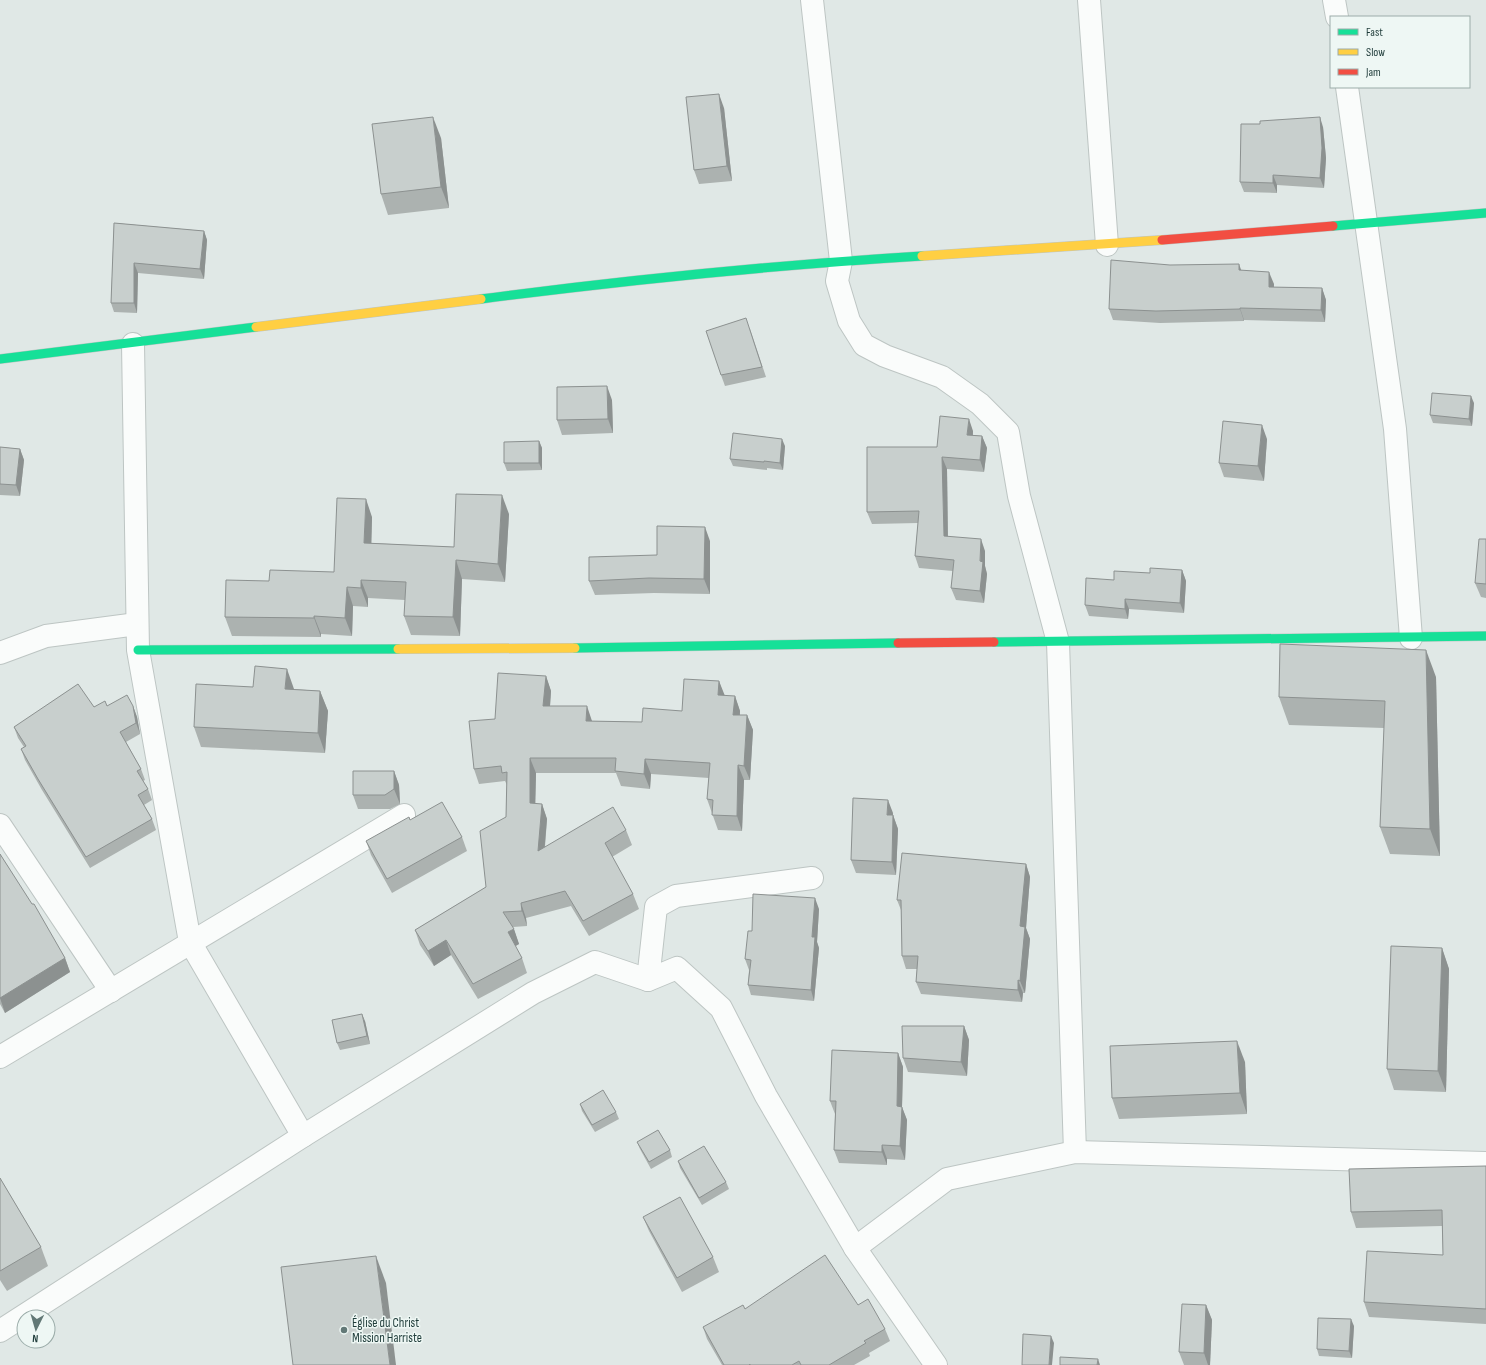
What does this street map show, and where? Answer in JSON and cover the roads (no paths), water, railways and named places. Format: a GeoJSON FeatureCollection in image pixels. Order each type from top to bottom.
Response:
{"type":"FeatureCollection","features":[{"type":"Feature","properties":{"kind":"street"},"geometry":{"type":"LineString","coordinates":[[812,0],[841,262],[837,281],[850,321],[864,345],[885,356],[942,377],[980,404],[1008,432],[1019,496],[1058,642],[1075,1152]]}},
{"type":"Feature","properties":{"kind":"street"},"geometry":{"type":"LineString","coordinates":[[1089,0],[1107,245]]}},
{"type":"Feature","properties":{"kind":"street"},"geometry":{"type":"LineString","coordinates":[[1334,0],[1337,16]]}},
{"type":"Feature","properties":{"kind":"street"},"geometry":{"type":"LineString","coordinates":[[1347,88],[1395,429],[1411,638]]}},
{"type":"Feature","properties":{"kind":"street"},"geometry":{"type":"LineString","coordinates":[[0,359],[133,344],[559,289],[841,262],[1107,245],[1486,213]]}},
{"type":"Feature","properties":{"kind":"street"},"geometry":{"type":"LineString","coordinates":[[133,344],[138,650],[190,942],[303,1136]]}},
{"type":"Feature","properties":{"kind":"street"},"geometry":{"type":"LineString","coordinates":[[0,653],[46,636],[137,624]]}},
{"type":"Feature","properties":{"kind":"street"},"geometry":{"type":"LineString","coordinates":[[138,650],[559,648],[1486,636]]}},
{"type":"Feature","properties":{"kind":"street"},"geometry":{"type":"LineString","coordinates":[[0,1057],[404,815]]}},
{"type":"Feature","properties":{"kind":"street"},"geometry":{"type":"LineString","coordinates":[[0,825],[111,991]]}},
{"type":"Feature","properties":{"kind":"street"},"geometry":{"type":"LineString","coordinates":[[648,980],[656,907],[676,896],[812,878]]}},
{"type":"Feature","properties":{"kind":"street"},"geometry":{"type":"LineString","coordinates":[[0,1331],[303,1136],[534,993],[595,962],[648,980],[677,968],[721,1008],[766,1096],[855,1248],[936,1365]]}},
{"type":"Feature","properties":{"kind":"street"},"geometry":{"type":"LineString","coordinates":[[855,1248],[947,1178],[1075,1152],[1486,1163]]}},
{"type":"Feature","properties":{"kind":"place","name":"Église du Christ Mission Harriste"},"geometry":{"type":"Point","coordinates":[344,1330]}}]}
